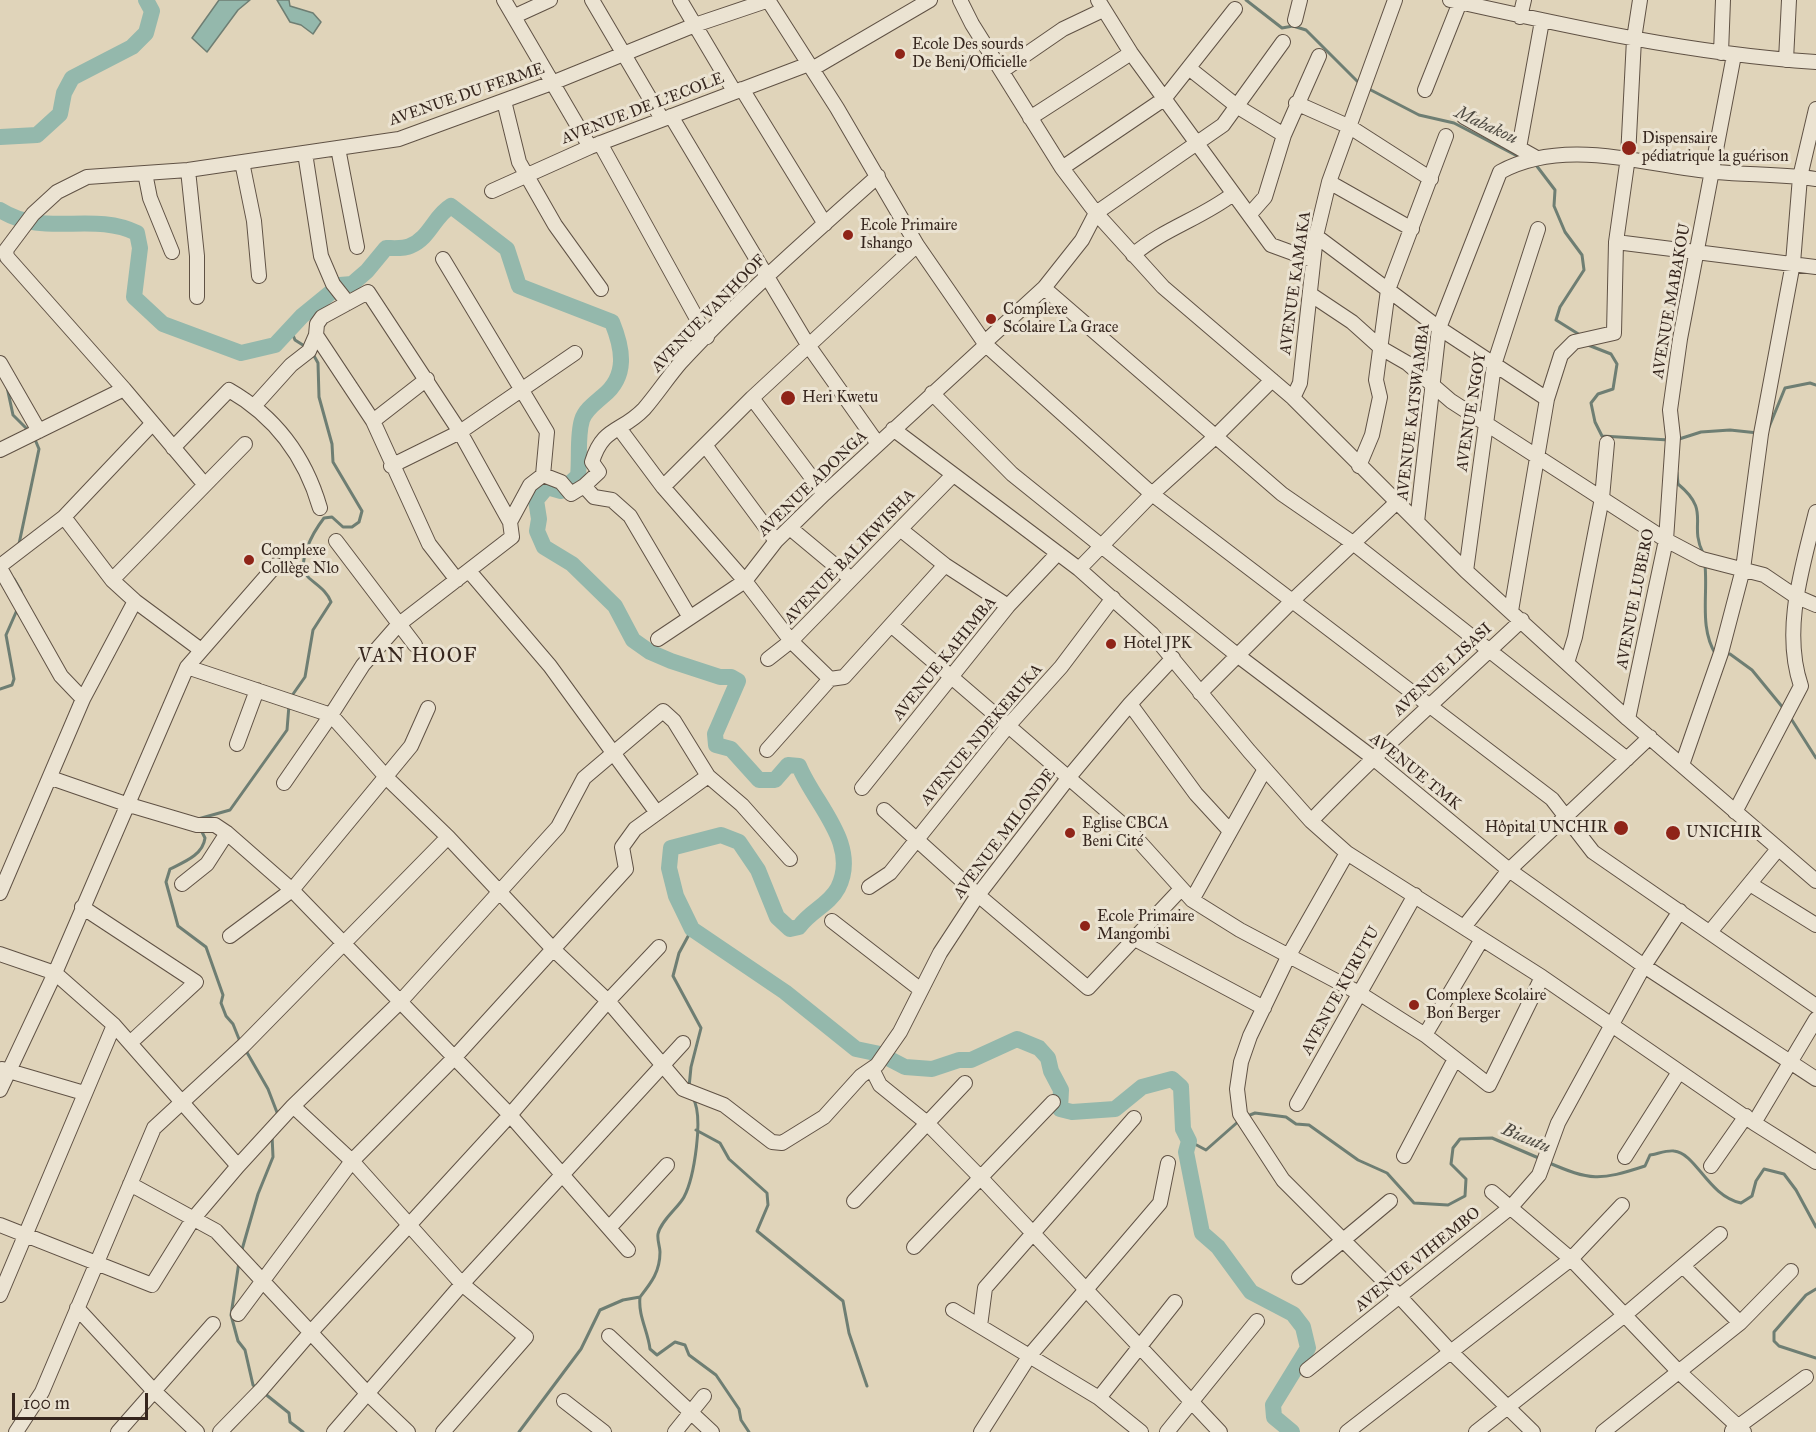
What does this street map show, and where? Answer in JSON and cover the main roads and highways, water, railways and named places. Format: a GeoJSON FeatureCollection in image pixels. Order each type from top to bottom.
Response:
{"type":"FeatureCollection","features":[{"type":"Feature","properties":{"kind":"water"},"geometry":{"type":"Polygon","coordinates":[[[219,0],[250,0],[238,10],[207,52],[192,38],[219,0]]]}},
{"type":"Feature","properties":{"kind":"water"},"geometry":{"type":"Polygon","coordinates":[[[277,0],[289,0],[290,6],[313,13],[321,22],[313,34],[301,25],[290,22],[277,0]]]}},
{"type":"Feature","properties":{"kind":"waterway"},"geometry":{"type":"LineString","coordinates":[[0,137],[37,135],[60,114],[64,93],[72,78],[132,47],[146,33],[152,11],[146,0]]}},
{"type":"Feature","properties":{"kind":"waterway","name":"Mabakou"},"geometry":{"type":"LineString","coordinates":[[1246,0],[1282,28],[1293,26],[1306,30],[1359,83]]}},
{"type":"Feature","properties":{"kind":"waterway","name":"Mabakou"},"geometry":{"type":"LineString","coordinates":[[1367,88],[1419,115],[1454,123],[1521,158]]}},
{"type":"Feature","properties":{"kind":"waterway","name":"Mabakou"},"geometry":{"type":"LineString","coordinates":[[1536,165],[1555,190],[1554,206],[1565,232],[1582,255],[1584,270],[1560,307],[1556,320],[1580,335]]}},
{"type":"Feature","properties":{"kind":"waterway"},"geometry":{"type":"LineString","coordinates":[[0,210],[17,218],[34,222],[103,224],[137,233],[140,248],[134,297],[163,324],[241,353],[275,345],[302,316],[340,285],[352,284],[367,271],[386,248],[405,248],[417,242],[440,215],[451,206],[507,249],[519,286],[612,322],[621,352],[620,371],[611,388],[583,416],[580,426],[578,476],[561,491],[547,487],[536,500],[539,519],[537,531],[544,547],[572,564],[615,606],[633,640],[650,652],[671,661],[720,677],[731,677],[738,681],[715,734],[716,745],[731,749],[759,780],[775,780],[788,765],[799,766],[833,825],[840,840],[843,856],[843,872],[834,894],[799,927],[790,929],[777,917],[758,870],[739,842],[721,835],[671,848],[669,868],[676,896],[692,929],[785,992],[856,1049],[880,1054],[905,1067],[932,1069],[959,1060],[971,1060],[1017,1039],[1039,1048],[1048,1058],[1051,1071],[1061,1090],[1060,1109],[1072,1112],[1115,1109],[1142,1087],[1172,1079],[1181,1087],[1183,1129],[1189,1141],[1186,1152],[1202,1233],[1218,1247],[1251,1292],[1293,1314],[1303,1327],[1308,1348],[1273,1405],[1274,1417],[1292,1432]]}},
{"type":"Feature","properties":{"kind":"waterway"},"geometry":{"type":"LineString","coordinates":[[290,328],[295,340],[306,347]]}},
{"type":"Feature","properties":{"kind":"waterway"},"geometry":{"type":"LineString","coordinates":[[1588,345],[1611,354],[1617,364],[1613,389],[1598,394],[1591,403],[1595,422],[1602,436],[1669,440]]}},
{"type":"Feature","properties":{"kind":"waterway"},"geometry":{"type":"LineString","coordinates":[[291,697],[305,677],[313,630],[331,602],[325,592],[305,572],[307,548],[324,518],[332,517],[343,527],[352,527],[359,522],[362,511],[333,462],[332,444],[319,397],[318,363],[313,354]]}},
{"type":"Feature","properties":{"kind":"waterway"},"geometry":{"type":"LineString","coordinates":[[1767,432],[1785,388],[1810,383],[1816,385]]}},
{"type":"Feature","properties":{"kind":"waterway"},"geometry":{"type":"LineString","coordinates":[[7,387],[13,415],[30,432]]}},
{"type":"Feature","properties":{"kind":"waterway"},"geometry":{"type":"LineString","coordinates":[[1676,440],[1701,432],[1730,430],[1758,433]]}},
{"type":"Feature","properties":{"kind":"waterway"},"geometry":{"type":"LineString","coordinates":[[19,544],[39,449],[34,437]]}},
{"type":"Feature","properties":{"kind":"waterway"},"geometry":{"type":"LineString","coordinates":[[1677,473],[1678,484],[1694,502],[1697,510],[1699,543],[1703,553]]}},
{"type":"Feature","properties":{"kind":"waterway"},"geometry":{"type":"LineString","coordinates":[[1705,565],[1706,623],[1716,655]]}},
{"type":"Feature","properties":{"kind":"waterway"},"geometry":{"type":"LineString","coordinates":[[14,579],[21,591],[20,595]]}},
{"type":"Feature","properties":{"kind":"waterway"},"geometry":{"type":"LineString","coordinates":[[0,689],[12,685],[14,679],[6,635],[17,610]]}},
{"type":"Feature","properties":{"kind":"waterway"},"geometry":{"type":"LineString","coordinates":[[1725,654],[1730,654],[1752,670],[1784,709]]}},
{"type":"Feature","properties":{"kind":"waterway"},"geometry":{"type":"LineString","coordinates":[[198,819],[230,810],[287,730],[289,705]]}},
{"type":"Feature","properties":{"kind":"waterway"},"geometry":{"type":"LineString","coordinates":[[1790,717],[1816,758]]}},
{"type":"Feature","properties":{"kind":"waterway"},"geometry":{"type":"LineString","coordinates":[[200,828],[205,838],[201,849],[192,857],[170,869],[166,882],[178,926],[206,947],[223,995],[221,1003],[241,1044]]}},
{"type":"Feature","properties":{"kind":"waterway"},"geometry":{"type":"LineString","coordinates":[[689,1087],[691,1067],[701,1028],[673,976],[679,953],[692,929]]}},
{"type":"Feature","properties":{"kind":"waterway"},"geometry":{"type":"LineString","coordinates":[[245,1049],[268,1089],[278,1115]]}},
{"type":"Feature","properties":{"kind":"waterway"},"geometry":{"type":"LineString","coordinates":[[693,1098],[698,1119],[698,1133],[691,1176],[684,1197],[660,1229],[657,1271],[640,1297],[640,1311],[650,1349],[657,1355],[675,1342],[685,1345],[689,1355],[716,1375],[739,1409],[741,1420],[749,1432]]}},
{"type":"Feature","properties":{"kind":"waterway","name":"Biautu"},"geometry":{"type":"LineString","coordinates":[[1245,1117],[1255,1113],[1286,1117],[1296,1124],[1309,1125],[1358,1160],[1387,1173],[1414,1203],[1448,1205],[1465,1196],[1466,1179],[1451,1164],[1453,1148],[1460,1139],[1492,1138],[1541,1159]]}},
{"type":"Feature","properties":{"kind":"waterway","name":"Biautu"},"geometry":{"type":"LineString","coordinates":[[1189,1141],[1206,1150],[1240,1120]]}},
{"type":"Feature","properties":{"kind":"waterway"},"geometry":{"type":"LineString","coordinates":[[696,1130],[720,1143],[729,1159],[767,1193],[768,1205],[757,1231],[843,1301],[849,1333],[867,1386]]}},
{"type":"Feature","properties":{"kind":"waterway"},"geometry":{"type":"LineString","coordinates":[[241,1253],[258,1194],[273,1157],[272,1135]]}},
{"type":"Feature","properties":{"kind":"waterway","name":"Biautu"},"geometry":{"type":"LineString","coordinates":[[1547,1162],[1574,1173],[1595,1177],[1645,1166],[1650,1155],[1674,1151],[1689,1159],[1720,1192],[1741,1203],[1752,1196],[1756,1181],[1764,1169],[1784,1174],[1796,1190],[1816,1227]]}},
{"type":"Feature","properties":{"kind":"waterway"},"geometry":{"type":"LineString","coordinates":[[239,1262],[231,1315],[238,1341],[245,1350],[253,1385],[258,1389]]}},
{"type":"Feature","properties":{"kind":"waterway","name":"Biautu"},"geometry":{"type":"LineString","coordinates":[[1816,1289],[1806,1295],[1774,1332],[1774,1341],[1779,1346],[1816,1358]]}},
{"type":"Feature","properties":{"kind":"waterway"},"geometry":{"type":"LineString","coordinates":[[519,1432],[581,1349],[600,1310],[623,1300],[640,1297]]}},
{"type":"Feature","properties":{"kind":"waterway"},"geometry":{"type":"LineString","coordinates":[[264,1393],[289,1413],[290,1422],[303,1432]]}},
{"type":"Feature","properties":{"kind":"place","name":"Ecole Des sourds De Beni/Officielle"},"geometry":{"type":"Point","coordinates":[900,54]}},
{"type":"Feature","properties":{"kind":"place","name":"Dispensaire pédiatrique la guérison"},"geometry":{"type":"Point","coordinates":[1629,148]}},
{"type":"Feature","properties":{"kind":"place","name":"Ecole Primaire Ishango"},"geometry":{"type":"Point","coordinates":[848,235]}},
{"type":"Feature","properties":{"kind":"place","name":"Complexe Scolaire La Grace"},"geometry":{"type":"Point","coordinates":[991,319]}},
{"type":"Feature","properties":{"kind":"place","name":"Heri Kwetu"},"geometry":{"type":"Point","coordinates":[788,398]}},
{"type":"Feature","properties":{"kind":"place","name":"Complexe Collège Nlo"},"geometry":{"type":"Point","coordinates":[249,560]}},
{"type":"Feature","properties":{"kind":"place","name":"Hotel JPK"},"geometry":{"type":"Point","coordinates":[1111,644]}},
{"type":"Feature","properties":{"kind":"place","name":"Hôpital UNCHIR"},"geometry":{"type":"Point","coordinates":[1621,828]}},
{"type":"Feature","properties":{"kind":"place","name":"Eglise CBCA Beni Cité"},"geometry":{"type":"Point","coordinates":[1070,833]}},
{"type":"Feature","properties":{"kind":"place","name":"UNICHIR"},"geometry":{"type":"Point","coordinates":[1673,833]}},
{"type":"Feature","properties":{"kind":"place","name":"Ecole Primaire Mangombi"},"geometry":{"type":"Point","coordinates":[1085,926]}},
{"type":"Feature","properties":{"kind":"place","name":"Complexe Scolaire Bon Berger"},"geometry":{"type":"Point","coordinates":[1414,1005]}},
{"type":"Feature","properties":{"kind":"district","name":"VAN HOOF"},"geometry":{"type":"Point","coordinates":[418,657]}}]}
